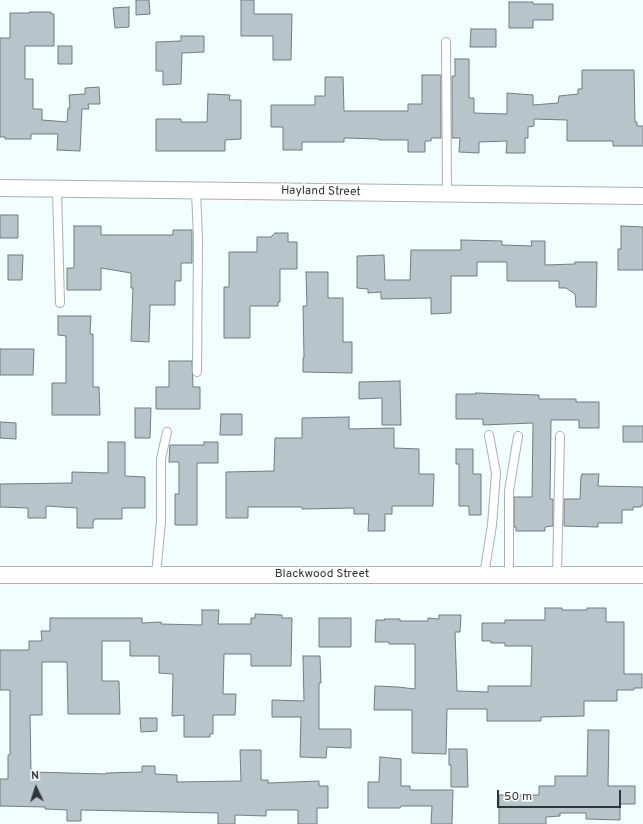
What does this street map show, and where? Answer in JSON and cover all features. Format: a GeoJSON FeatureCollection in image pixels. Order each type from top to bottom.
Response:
{"type":"FeatureCollection","features":[{"type":"Feature","properties":{"kind":"street","name":"Hayland Street"},"geometry":{"type":"LineString","coordinates":[[0,188],[643,196]]}},
{"type":"Feature","properties":{"kind":"street","name":"Blackwood Street"},"geometry":{"type":"LineString","coordinates":[[0,575],[643,575]]}},
{"type":"Feature","properties":{"kind":"lane"},"geometry":{"type":"LineString","coordinates":[[446,42],[447,194]]}},
{"type":"Feature","properties":{"kind":"lane"},"geometry":{"type":"LineString","coordinates":[[57,189],[60,303]]}},
{"type":"Feature","properties":{"kind":"lane"},"geometry":{"type":"LineString","coordinates":[[196,191],[198,232],[197,372]]}},
{"type":"Feature","properties":{"kind":"lane"},"geometry":{"type":"LineString","coordinates":[[156,575],[161,521],[161,459],[167,432]]}},
{"type":"Feature","properties":{"kind":"lane"},"geometry":{"type":"LineString","coordinates":[[484,575],[492,526],[496,474],[489,435]]}},
{"type":"Feature","properties":{"kind":"lane"},"geometry":{"type":"LineString","coordinates":[[509,575],[509,491],[518,436]]}},
{"type":"Feature","properties":{"kind":"lane"},"geometry":{"type":"LineString","coordinates":[[557,575],[560,436]]}},
{"type":"Feature","properties":{"kind":"building"},"geometry":{"type":"Polygon","coordinates":[[[136,0],[149,0],[150,14],[136,15],[136,0]]]}},
{"type":"Feature","properties":{"kind":"building"},"geometry":{"type":"Polygon","coordinates":[[[241,0],[254,0],[254,14],[292,14],[291,60],[273,60],[273,36],[241,36],[241,0]]]}},
{"type":"Feature","properties":{"kind":"building"},"geometry":{"type":"Polygon","coordinates":[[[509,2],[553,4],[553,20],[533,20],[533,28],[509,28],[509,2]]]}},
{"type":"Feature","properties":{"kind":"building"},"geometry":{"type":"Polygon","coordinates":[[[129,7],[129,27],[115,28],[113,8],[129,7]]]}},
{"type":"Feature","properties":{"kind":"building"},"geometry":{"type":"Polygon","coordinates":[[[51,12],[51,14],[54,14],[54,46],[25,46],[25,79],[33,79],[33,109],[42,109],[42,120],[67,122],[68,108],[70,108],[69,95],[85,94],[85,88],[99,87],[100,104],[88,104],[89,109],[82,109],[80,151],[57,150],[58,134],[31,134],[31,139],[5,139],[5,137],[0,137],[0,38],[10,38],[10,13],[51,12]]]}},
{"type":"Feature","properties":{"kind":"building"},"geometry":{"type":"Polygon","coordinates":[[[471,29],[496,29],[496,47],[470,47],[471,29]]]}},
{"type":"Feature","properties":{"kind":"building"},"geometry":{"type":"Polygon","coordinates":[[[181,36],[204,36],[204,52],[182,53],[181,84],[163,85],[163,71],[156,71],[156,42],[181,41],[181,36]]]}},
{"type":"Feature","properties":{"kind":"building"},"geometry":{"type":"Polygon","coordinates":[[[58,46],[72,46],[72,64],[58,64],[58,46]]]}},
{"type":"Feature","properties":{"kind":"building"},"geometry":{"type":"Polygon","coordinates":[[[455,59],[469,59],[469,98],[474,98],[474,113],[507,114],[507,93],[533,95],[533,105],[558,103],[559,96],[578,94],[578,89],[582,89],[582,70],[634,70],[635,122],[637,122],[637,126],[643,126],[643,146],[613,146],[613,141],[567,141],[567,120],[534,119],[534,126],[528,127],[528,138],[525,138],[525,153],[506,153],[507,141],[479,142],[479,153],[459,152],[460,138],[452,138],[452,76],[455,76],[455,59]]]}},
{"type":"Feature","properties":{"kind":"building"},"geometry":{"type":"Polygon","coordinates":[[[422,75],[441,75],[441,138],[431,138],[431,141],[425,141],[425,152],[408,152],[408,140],[344,138],[344,142],[302,142],[302,150],[283,150],[283,127],[271,127],[271,105],[315,105],[315,96],[325,96],[325,77],[343,77],[344,111],[408,111],[408,104],[422,104],[422,75]]]}},
{"type":"Feature","properties":{"kind":"building"},"geometry":{"type":"Polygon","coordinates":[[[208,94],[230,95],[229,100],[241,100],[241,139],[225,140],[225,151],[156,151],[156,119],[181,119],[181,122],[207,122],[208,94]]]}},
{"type":"Feature","properties":{"kind":"building"},"geometry":{"type":"Polygon","coordinates":[[[0,215],[18,215],[18,238],[0,238],[0,215]]]}},
{"type":"Feature","properties":{"kind":"building"},"geometry":{"type":"Polygon","coordinates":[[[74,226],[101,226],[101,235],[173,235],[173,230],[192,230],[192,263],[181,263],[181,281],[175,281],[175,305],[150,305],[149,342],[131,341],[133,288],[131,288],[131,273],[101,268],[101,290],[67,290],[67,268],[74,268],[74,226]]]}},
{"type":"Feature","properties":{"kind":"building"},"geometry":{"type":"Polygon","coordinates":[[[621,226],[643,227],[643,270],[618,270],[618,249],[621,249],[621,226]]]}},
{"type":"Feature","properties":{"kind":"building"},"geometry":{"type":"Polygon","coordinates":[[[275,233],[288,233],[288,242],[297,242],[297,269],[280,269],[280,302],[278,302],[278,306],[250,306],[250,338],[224,338],[224,287],[229,287],[229,252],[257,252],[257,237],[271,237],[275,233]]]}},
{"type":"Feature","properties":{"kind":"building"},"geometry":{"type":"Polygon","coordinates":[[[461,240],[502,241],[502,245],[532,246],[531,241],[545,241],[545,265],[575,264],[575,262],[597,262],[596,307],[576,307],[575,294],[566,288],[559,288],[559,281],[507,281],[507,262],[477,262],[477,276],[451,276],[451,313],[431,314],[431,298],[381,299],[381,292],[368,293],[368,289],[357,288],[357,256],[384,255],[385,280],[410,280],[411,250],[461,250],[461,240]]]}},
{"type":"Feature","properties":{"kind":"building"},"geometry":{"type":"Polygon","coordinates":[[[8,255],[23,255],[22,280],[8,280],[8,255]]]}},
{"type":"Feature","properties":{"kind":"building"},"geometry":{"type":"Polygon","coordinates":[[[306,272],[328,272],[328,298],[343,298],[343,342],[352,342],[352,373],[303,372],[303,306],[307,306],[306,272]]]}},
{"type":"Feature","properties":{"kind":"building"},"geometry":{"type":"Polygon","coordinates":[[[58,316],[91,316],[90,334],[93,334],[93,387],[99,387],[100,415],[52,415],[52,383],[66,383],[66,336],[58,335],[58,316]]]}},
{"type":"Feature","properties":{"kind":"building"},"geometry":{"type":"Polygon","coordinates":[[[0,349],[34,349],[33,375],[0,375],[0,349]]]}},
{"type":"Feature","properties":{"kind":"building"},"geometry":{"type":"Polygon","coordinates":[[[169,361],[192,361],[193,387],[200,387],[200,409],[156,409],[156,387],[169,387],[169,361]]]}},
{"type":"Feature","properties":{"kind":"building"},"geometry":{"type":"Polygon","coordinates":[[[400,381],[401,425],[382,425],[382,398],[359,399],[359,382],[400,381]]]}},
{"type":"Feature","properties":{"kind":"building"},"geometry":{"type":"Polygon","coordinates":[[[476,393],[539,395],[539,399],[576,399],[576,402],[599,402],[599,428],[579,428],[579,420],[551,420],[550,499],[553,499],[553,526],[545,527],[545,531],[516,531],[516,527],[514,527],[514,497],[532,497],[533,423],[483,425],[483,419],[456,419],[456,394],[476,393]]]}},
{"type":"Feature","properties":{"kind":"building"},"geometry":{"type":"Polygon","coordinates":[[[135,408],[151,408],[150,438],[135,438],[135,408]]]}},
{"type":"Feature","properties":{"kind":"building"},"geometry":{"type":"Polygon","coordinates":[[[221,414],[242,414],[242,435],[220,435],[221,414]]]}},
{"type":"Feature","properties":{"kind":"building"},"geometry":{"type":"Polygon","coordinates":[[[349,417],[349,429],[394,428],[394,448],[419,449],[419,474],[434,474],[433,506],[392,506],[392,514],[385,514],[385,531],[368,531],[369,514],[354,514],[354,508],[302,509],[302,507],[248,507],[248,518],[226,518],[226,472],[274,471],[275,438],[302,438],[302,418],[349,417]]]}},
{"type":"Feature","properties":{"kind":"building"},"geometry":{"type":"Polygon","coordinates":[[[0,422],[16,423],[16,439],[0,438],[0,422]]]}},
{"type":"Feature","properties":{"kind":"building"},"geometry":{"type":"Polygon","coordinates":[[[623,426],[643,426],[643,442],[623,442],[623,426]]]}},
{"type":"Feature","properties":{"kind":"building"},"geometry":{"type":"Polygon","coordinates":[[[108,442],[125,442],[125,476],[145,477],[145,508],[122,508],[122,519],[94,519],[93,528],[77,528],[77,508],[46,506],[46,518],[28,518],[28,508],[0,507],[0,484],[72,483],[72,472],[108,473],[108,442]]]}},
{"type":"Feature","properties":{"kind":"building"},"geometry":{"type":"Polygon","coordinates":[[[204,442],[218,442],[218,463],[197,463],[197,525],[175,525],[175,494],[179,494],[179,462],[169,462],[170,445],[204,445],[204,442]]]}},
{"type":"Feature","properties":{"kind":"building"},"geometry":{"type":"Polygon","coordinates":[[[456,449],[473,449],[473,474],[481,474],[481,515],[469,515],[469,506],[459,506],[459,464],[456,464],[456,449]]]}},
{"type":"Feature","properties":{"kind":"building"},"geometry":{"type":"Polygon","coordinates":[[[582,474],[599,474],[598,486],[643,487],[643,505],[641,505],[641,507],[633,507],[633,510],[622,510],[622,523],[598,523],[598,527],[564,526],[564,499],[580,499],[582,474]]]}},
{"type":"Feature","properties":{"kind":"building"},"geometry":{"type":"Polygon","coordinates":[[[545,608],[587,610],[587,608],[606,608],[606,622],[624,622],[624,674],[642,674],[642,688],[634,688],[634,690],[617,690],[617,701],[584,701],[584,716],[541,717],[541,721],[487,721],[487,709],[447,709],[446,754],[412,753],[412,710],[374,710],[375,686],[415,689],[415,644],[389,644],[389,642],[375,642],[376,620],[400,619],[400,621],[428,621],[428,618],[439,619],[439,615],[461,615],[460,632],[455,632],[457,691],[488,692],[488,686],[531,686],[532,646],[505,646],[505,643],[491,643],[491,641],[482,641],[482,623],[505,623],[505,620],[545,620],[545,608]]]}},
{"type":"Feature","properties":{"kind":"building"},"geometry":{"type":"Polygon","coordinates":[[[202,610],[219,610],[218,624],[251,624],[251,618],[255,618],[255,614],[282,615],[282,618],[292,618],[291,666],[251,666],[251,654],[224,654],[223,694],[236,694],[235,715],[213,715],[213,734],[210,734],[210,737],[184,737],[184,715],[172,716],[173,674],[159,673],[159,656],[130,656],[130,641],[102,641],[102,681],[119,681],[120,714],[68,714],[67,662],[42,662],[42,715],[30,715],[31,772],[106,774],[142,772],[142,766],[155,766],[155,774],[177,775],[177,782],[241,781],[240,750],[261,750],[261,780],[268,780],[268,783],[319,781],[319,786],[328,786],[328,808],[317,808],[317,824],[298,824],[298,810],[266,810],[266,816],[235,815],[235,824],[218,824],[218,813],[81,810],[81,821],[67,821],[67,810],[45,809],[45,807],[0,806],[0,779],[8,779],[8,755],[10,755],[10,690],[0,690],[0,650],[29,650],[29,641],[42,641],[41,631],[50,631],[50,618],[142,618],[142,623],[161,622],[161,624],[202,625],[202,610]]]}},
{"type":"Feature","properties":{"kind":"building"},"geometry":{"type":"Polygon","coordinates":[[[319,618],[351,618],[351,647],[319,647],[319,618]]]}},
{"type":"Feature","properties":{"kind":"building"},"geometry":{"type":"Polygon","coordinates":[[[303,656],[320,656],[321,683],[319,683],[319,729],[351,729],[351,748],[327,747],[326,758],[300,757],[301,717],[272,717],[272,700],[304,701],[303,656]]]}},
{"type":"Feature","properties":{"kind":"building"},"geometry":{"type":"Polygon","coordinates":[[[140,718],[157,718],[157,731],[141,732],[140,718]]]}},
{"type":"Feature","properties":{"kind":"building"},"geometry":{"type":"Polygon","coordinates":[[[588,730],[609,730],[608,786],[635,786],[635,804],[620,804],[620,820],[586,819],[586,813],[560,813],[560,816],[546,817],[546,824],[499,824],[499,795],[539,795],[539,786],[555,786],[555,776],[587,776],[588,730]]]}},
{"type":"Feature","properties":{"kind":"building"},"geometry":{"type":"Polygon","coordinates":[[[449,749],[467,749],[468,787],[451,787],[449,749]]]}},
{"type":"Feature","properties":{"kind":"building"},"geometry":{"type":"Polygon","coordinates":[[[380,757],[401,759],[401,786],[410,786],[410,790],[453,790],[452,824],[431,824],[432,806],[368,808],[368,782],[379,782],[380,757]]]}}]}
